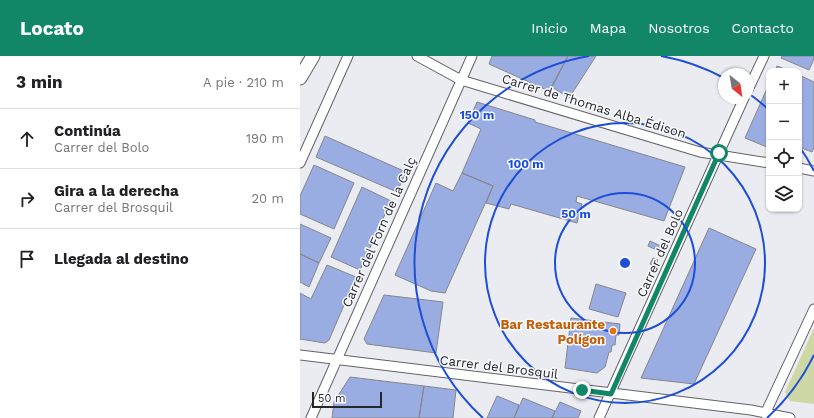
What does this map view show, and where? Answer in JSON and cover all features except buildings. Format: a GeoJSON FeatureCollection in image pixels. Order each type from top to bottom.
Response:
{"type":"FeatureCollection","features":[{"type":"Feature","properties":{"kind":"main road"},"geometry":{"type":"LineString","coordinates":[[300,78],[313,56]]}},
{"type":"Feature","properties":{"kind":"street"},"geometry":{"type":"LineString","coordinates":[[300,163],[348,56]]}},
{"type":"Feature","properties":{"kind":"street","name":"Carrer de Thomas Alba Édison"},"geometry":{"type":"LineString","coordinates":[[416,56],[461,80],[700,152],[719,153],[766,162]]}},
{"type":"Feature","properties":{"kind":"street","name":"Carrer del Forn de la Calç"},"geometry":{"type":"LineString","coordinates":[[311,418],[472,56]]}},
{"type":"Feature","properties":{"kind":"street"},"geometry":{"type":"LineString","coordinates":[[754,77],[764,56]]}},
{"type":"Feature","properties":{"kind":"street","name":"Carrer del Bolo"},"geometry":{"type":"LineString","coordinates":[[599,418],[741,104]]}},
{"type":"Feature","properties":{"kind":"street"},"geometry":{"type":"LineString","coordinates":[[802,169],[814,171]]}},
{"type":"Feature","properties":{"kind":"street"},"geometry":{"type":"LineString","coordinates":[[765,414],[814,309]]}},
{"type":"Feature","properties":{"kind":"street","name":"Carrer del Brosquil"},"geometry":{"type":"LineString","coordinates":[[300,355],[337,361],[752,410],[765,414],[790,418]]}},
{"type":"Feature","properties":{"kind":"green space"},"geometry":{"type":"Polygon","coordinates":[[[814,328],[814,404],[790,401],[785,392],[814,328]]]}},
{"type":"Feature","properties":{"kind":"place","name":"Bar Restaurante Polígon"},"geometry":{"type":"Point","coordinates":[613,331]}},
{"type":"Feature","properties":{"kind":"route"},"geometry":{"type":"LineString","coordinates":[[582,390],[611,394],[719,153]]}}]}
